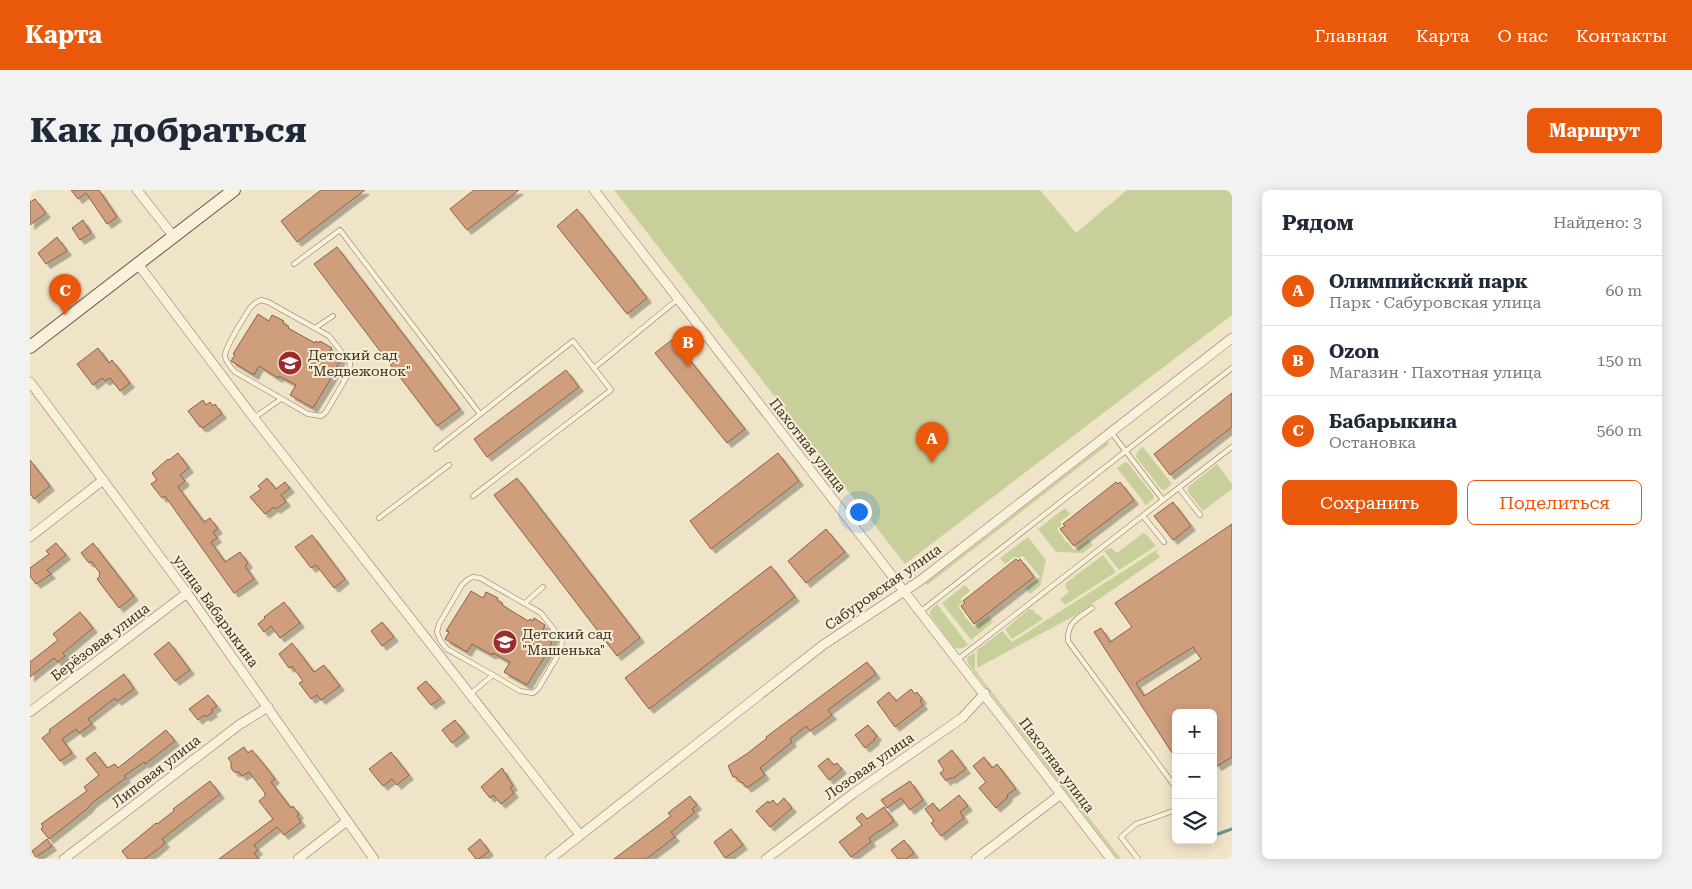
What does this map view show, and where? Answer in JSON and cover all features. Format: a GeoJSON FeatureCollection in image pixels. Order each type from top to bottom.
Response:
{"type":"FeatureCollection","features":[{"type":"Feature","properties":{"kind":"street"},"geometry":{"type":"LineString","coordinates":[[137,190],[174,237]]}},
{"type":"Feature","properties":{"kind":"street"},"geometry":{"type":"LineString","coordinates":[[30,347],[234,190]]}},
{"type":"Feature","properties":{"kind":"street","name":"Пахотная улица"},"geometry":{"type":"LineString","coordinates":[[594,190],[919,612],[985,693],[1111,859]]}},
{"type":"Feature","properties":{"kind":"street"},"geometry":{"type":"LineString","coordinates":[[138,264],[254,418],[580,836]]}},
{"type":"Feature","properties":{"kind":"street","name":"Сабуровская улица"},"geometry":{"type":"LineString","coordinates":[[550,859],[824,645],[904,592],[1232,338]]}},
{"type":"Feature","properties":{"kind":"street","name":"улица Бабарыкина"},"geometry":{"type":"LineString","coordinates":[[30,382],[187,593],[374,859]]}},
{"type":"Feature","properties":{"kind":"street"},"geometry":{"type":"LineString","coordinates":[[30,537],[103,480]]}},
{"type":"Feature","properties":{"kind":"street","name":"Берёзовая улица"},"geometry":{"type":"LineString","coordinates":[[30,712],[187,593]]}},
{"type":"Feature","properties":{"kind":"street","name":"Лозовая улица"},"geometry":{"type":"LineString","coordinates":[[766,859],[854,793],[962,718],[985,693]]}},
{"type":"Feature","properties":{"kind":"street","name":"Липовая улица"},"geometry":{"type":"LineString","coordinates":[[64,859],[239,724],[268,707]]}},
{"type":"Feature","properties":{"kind":"street"},"geometry":{"type":"LineString","coordinates":[[976,859],[1061,794]]}},
{"type":"Feature","properties":{"kind":"street"},"geometry":{"type":"LineString","coordinates":[[298,859],[347,821]]}},
{"type":"Feature","properties":{"kind":"lane"},"geometry":{"type":"LineString","coordinates":[[294,264],[340,230],[480,414]]}},
{"type":"Feature","properties":{"kind":"lane"},"geometry":{"type":"LineString","coordinates":[[594,368],[678,299]]}},
{"type":"Feature","properties":{"kind":"lane"},"geometry":{"type":"LineString","coordinates":[[261,300],[268,302],[328,336],[350,363],[349,373],[326,412],[321,416],[308,414],[281,399],[235,372],[225,356],[250,308],[261,300]]}},
{"type":"Feature","properties":{"kind":"lane"},"geometry":{"type":"LineString","coordinates":[[315,328],[333,316]]}},
{"type":"Feature","properties":{"kind":"lane"},"geometry":{"type":"LineString","coordinates":[[436,449],[573,341],[611,390],[473,496]]}},
{"type":"Feature","properties":{"kind":"lane"},"geometry":{"type":"LineString","coordinates":[[919,612],[1232,368]]}},
{"type":"Feature","properties":{"kind":"lane"},"geometry":{"type":"LineString","coordinates":[[254,418],[281,399]]}},
{"type":"Feature","properties":{"kind":"lane"},"geometry":{"type":"LineString","coordinates":[[1110,431],[1163,500]]}},
{"type":"Feature","properties":{"kind":"lane"},"geometry":{"type":"LineString","coordinates":[[957,660],[1232,447]]}},
{"type":"Feature","properties":{"kind":"lane"},"geometry":{"type":"LineString","coordinates":[[379,518],[449,466]]}},
{"type":"Feature","properties":{"kind":"lane"},"geometry":{"type":"LineString","coordinates":[[1179,488],[1200,515]]}},
{"type":"Feature","properties":{"kind":"lane"},"geometry":{"type":"LineString","coordinates":[[1143,516],[1164,542]]}},
{"type":"Feature","properties":{"kind":"lane"},"geometry":{"type":"LineString","coordinates":[[473,577],[480,578],[541,613],[562,640],[561,650],[538,689],[533,693],[520,691],[493,675],[447,649],[437,632],[462,584],[473,577]]}},
{"type":"Feature","properties":{"kind":"lane"},"geometry":{"type":"LineString","coordinates":[[525,604],[544,588]]}},
{"type":"Feature","properties":{"kind":"lane"},"geometry":{"type":"LineString","coordinates":[[1092,608],[1073,622],[1068,632],[1068,642],[1172,783]]}},
{"type":"Feature","properties":{"kind":"lane"},"geometry":{"type":"LineString","coordinates":[[470,695],[493,675]]}},
{"type":"Feature","properties":{"kind":"lane"},"geometry":{"type":"LineString","coordinates":[[1138,859],[1121,837],[1136,824],[1172,811]]}},
{"type":"Feature","properties":{"kind":"green space"},"geometry":{"type":"Polygon","coordinates":[[[614,190],[1040,190],[1076,233],[1127,190],[1232,190],[1232,315],[905,564],[614,190]]]}},
{"type":"Feature","properties":{"kind":"green space"},"geometry":{"type":"Polygon","coordinates":[[[1106,443],[1110,443],[927,585],[926,583],[1106,443]]]}},
{"type":"Feature","properties":{"kind":"green space"},"geometry":{"type":"Polygon","coordinates":[[[1143,447],[1172,484],[1165,490],[1161,489],[1136,457],[1137,452],[1143,447]]]}},
{"type":"Feature","properties":{"kind":"green space"},"geometry":{"type":"Polygon","coordinates":[[[1125,462],[1128,463],[1153,495],[1154,498],[1146,505],[1117,468],[1125,462]]]}},
{"type":"Feature","properties":{"kind":"green space"},"geometry":{"type":"Polygon","coordinates":[[[1217,464],[1232,484],[1232,489],[1203,511],[1188,492],[1188,487],[1217,464]]]}},
{"type":"Feature","properties":{"kind":"green space"},"geometry":{"type":"Polygon","coordinates":[[[1065,508],[1070,514],[1061,521],[1061,526],[1057,529],[1074,550],[1089,539],[1093,545],[1083,553],[1056,552],[1038,529],[1065,508]]]}},
{"type":"Feature","properties":{"kind":"green space"},"geometry":{"type":"Polygon","coordinates":[[[1143,533],[1156,546],[1119,570],[1104,551],[1111,548],[1117,553],[1143,533]]]}},
{"type":"Feature","properties":{"kind":"green space"},"geometry":{"type":"Polygon","coordinates":[[[1028,537],[1046,560],[1040,586],[1030,594],[1025,588],[1040,577],[1023,556],[1019,558],[1014,557],[1005,564],[1000,558],[1028,537]]]}},
{"type":"Feature","properties":{"kind":"green space"},"geometry":{"type":"Polygon","coordinates":[[[1161,547],[1156,552],[1160,557],[1076,615],[977,668],[977,650],[1002,631],[1012,642],[1161,547]]]}},
{"type":"Feature","properties":{"kind":"green space"},"geometry":{"type":"Polygon","coordinates":[[[1103,555],[1116,572],[1065,605],[1060,599],[1069,592],[1065,587],[1066,583],[1103,555]]]}},
{"type":"Feature","properties":{"kind":"green space"},"geometry":{"type":"Polygon","coordinates":[[[965,585],[970,591],[960,599],[963,602],[958,606],[964,616],[974,627],[989,616],[993,622],[971,640],[942,603],[965,585]]]}},
{"type":"Feature","properties":{"kind":"green space"},"geometry":{"type":"Polygon","coordinates":[[[937,604],[968,645],[961,648],[954,647],[930,615],[930,611],[937,604]]]}},
{"type":"Feature","properties":{"kind":"green space"},"geometry":{"type":"Polygon","coordinates":[[[1029,609],[1033,610],[1043,619],[1012,639],[1005,629],[1029,609]]]}},
{"type":"Feature","properties":{"kind":"green space"},"geometry":{"type":"Polygon","coordinates":[[[975,652],[975,670],[1121,859],[1118,859],[968,664],[967,658],[975,652]]]}},
{"type":"Feature","properties":{"kind":"building"},"geometry":{"type":"Polygon","coordinates":[[[71,190],[99,190],[117,217],[107,224],[86,193],[78,199],[71,190]]]}},
{"type":"Feature","properties":{"kind":"building"},"geometry":{"type":"Polygon","coordinates":[[[321,190],[365,190],[297,242],[281,221],[321,190]]]}},
{"type":"Feature","properties":{"kind":"building"},"geometry":{"type":"Polygon","coordinates":[[[474,190],[519,190],[467,230],[450,209],[474,190]]]}},
{"type":"Feature","properties":{"kind":"building"},"geometry":{"type":"Polygon","coordinates":[[[35,199],[46,213],[30,225],[30,202],[35,199]]]}},
{"type":"Feature","properties":{"kind":"building"},"geometry":{"type":"Polygon","coordinates":[[[577,209],[647,298],[627,314],[557,226],[577,209]]]}},
{"type":"Feature","properties":{"kind":"building"},"geometry":{"type":"Polygon","coordinates":[[[83,220],[91,233],[80,240],[72,228],[83,220]]]}},
{"type":"Feature","properties":{"kind":"building"},"geometry":{"type":"Polygon","coordinates":[[[57,237],[67,251],[46,264],[38,253],[57,237]]]}},
{"type":"Feature","properties":{"kind":"building"},"geometry":{"type":"Polygon","coordinates":[[[337,247],[460,409],[437,426],[314,264],[337,247]]]}},
{"type":"Feature","properties":{"kind":"building"},"geometry":{"type":"Polygon","coordinates":[[[258,314],[269,321],[272,315],[284,321],[283,323],[288,328],[315,343],[320,341],[332,348],[329,353],[341,359],[313,408],[290,395],[296,385],[279,376],[278,378],[259,366],[254,375],[231,361],[235,355],[233,354],[258,314]]]}},
{"type":"Feature","properties":{"kind":"building"},"geometry":{"type":"Polygon","coordinates":[[[673,339],[745,429],[727,443],[655,353],[673,339]]]}},
{"type":"Feature","properties":{"kind":"building"},"geometry":{"type":"Polygon","coordinates":[[[98,348],[109,363],[112,360],[130,383],[120,391],[110,378],[105,381],[102,378],[93,385],[77,364],[98,348]]]}},
{"type":"Feature","properties":{"kind":"building"},"geometry":{"type":"Polygon","coordinates":[[[566,370],[579,387],[487,457],[474,439],[566,370]]]}},
{"type":"Feature","properties":{"kind":"building"},"geometry":{"type":"Polygon","coordinates":[[[1232,393],[1232,427],[1170,475],[1154,454],[1232,393]]]}},
{"type":"Feature","properties":{"kind":"building"},"geometry":{"type":"Polygon","coordinates":[[[203,400],[206,405],[210,402],[213,406],[215,404],[222,414],[203,428],[200,427],[188,411],[203,400]]]}},
{"type":"Feature","properties":{"kind":"building"},"geometry":{"type":"Polygon","coordinates":[[[178,453],[189,468],[180,475],[185,481],[178,487],[204,522],[210,518],[218,529],[213,532],[217,538],[211,542],[225,562],[240,552],[248,563],[245,566],[254,579],[234,593],[165,496],[162,498],[151,484],[157,480],[152,473],[178,453]]]}},
{"type":"Feature","properties":{"kind":"building"},"geometry":{"type":"Polygon","coordinates":[[[778,453],[799,481],[711,549],[690,521],[778,453]]]}},
{"type":"Feature","properties":{"kind":"building"},"geometry":{"type":"Polygon","coordinates":[[[30,460],[50,486],[34,499],[30,493],[30,460]]]}},
{"type":"Feature","properties":{"kind":"building"},"geometry":{"type":"Polygon","coordinates":[[[267,478],[276,489],[285,482],[290,488],[281,495],[286,502],[276,509],[274,507],[265,514],[250,497],[261,489],[258,486],[267,478]]]}},
{"type":"Feature","properties":{"kind":"building"},"geometry":{"type":"Polygon","coordinates":[[[517,478],[640,638],[617,656],[494,495],[517,478]]]}},
{"type":"Feature","properties":{"kind":"building"},"geometry":{"type":"Polygon","coordinates":[[[1116,482],[1118,484],[1120,482],[1134,500],[1074,546],[1060,529],[1065,526],[1063,524],[1116,482]]]}},
{"type":"Feature","properties":{"kind":"building"},"geometry":{"type":"Polygon","coordinates":[[[1173,502],[1191,526],[1173,540],[1154,516],[1173,502]]]}},
{"type":"Feature","properties":{"kind":"building"},"geometry":{"type":"Polygon","coordinates":[[[1232,524],[1232,757],[1217,766],[1217,709],[1172,709],[1172,753],[1094,632],[1101,628],[1110,642],[1132,627],[1115,603],[1232,524]],[[1193,647],[1136,683],[1144,696],[1201,659],[1193,647]]]}},
{"type":"Feature","properties":{"kind":"building"},"geometry":{"type":"Polygon","coordinates":[[[826,529],[845,552],[806,583],[788,561],[826,529]]]}},
{"type":"Feature","properties":{"kind":"building"},"geometry":{"type":"Polygon","coordinates":[[[312,535],[345,579],[334,588],[316,565],[311,568],[295,547],[312,535]]]}},
{"type":"Feature","properties":{"kind":"building"},"geometry":{"type":"Polygon","coordinates":[[[56,543],[66,555],[47,570],[51,574],[36,584],[30,576],[30,568],[49,554],[46,551],[56,543]]]}},
{"type":"Feature","properties":{"kind":"building"},"geometry":{"type":"Polygon","coordinates":[[[93,543],[134,596],[119,608],[97,579],[100,573],[91,561],[89,563],[81,553],[93,543]]]}},
{"type":"Feature","properties":{"kind":"building"},"geometry":{"type":"Polygon","coordinates":[[[1016,559],[1018,561],[1020,559],[1034,577],[974,624],[961,606],[965,603],[963,601],[1016,559]]]}},
{"type":"Feature","properties":{"kind":"building"},"geometry":{"type":"Polygon","coordinates":[[[771,566],[795,597],[649,709],[625,678],[771,566]]]}},
{"type":"Feature","properties":{"kind":"building"},"geometry":{"type":"Polygon","coordinates":[[[471,591],[483,598],[486,592],[498,598],[497,600],[502,605],[528,621],[530,619],[533,621],[534,618],[545,625],[543,630],[554,637],[547,653],[527,685],[504,672],[510,662],[472,644],[467,652],[445,639],[449,632],[446,631],[471,591]]]}},
{"type":"Feature","properties":{"kind":"building"},"geometry":{"type":"Polygon","coordinates":[[[284,602],[300,623],[280,638],[271,626],[264,632],[258,624],[284,602]]]}},
{"type":"Feature","properties":{"kind":"building"},"geometry":{"type":"Polygon","coordinates":[[[80,612],[93,628],[63,653],[65,656],[58,662],[54,658],[30,677],[30,662],[58,640],[53,634],[80,612]]]}},
{"type":"Feature","properties":{"kind":"building"},"geometry":{"type":"Polygon","coordinates":[[[382,622],[394,637],[382,646],[371,631],[382,622]]]}},
{"type":"Feature","properties":{"kind":"building"},"geometry":{"type":"Polygon","coordinates":[[[169,642],[190,670],[175,681],[154,654],[169,642]]]}},
{"type":"Feature","properties":{"kind":"building"},"geometry":{"type":"Polygon","coordinates":[[[292,643],[314,672],[324,665],[340,686],[321,700],[317,695],[311,699],[299,683],[303,681],[292,666],[289,668],[279,654],[292,643]]]}},
{"type":"Feature","properties":{"kind":"building"},"geometry":{"type":"Polygon","coordinates":[[[867,662],[876,674],[828,710],[832,715],[810,731],[806,726],[790,739],[792,742],[760,768],[765,775],[747,788],[736,777],[733,777],[728,766],[748,753],[766,737],[867,662]]]}},
{"type":"Feature","properties":{"kind":"building"},"geometry":{"type":"Polygon","coordinates":[[[124,674],[134,689],[117,701],[115,698],[88,719],[92,724],[79,733],[76,729],[62,739],[72,753],[60,761],[42,738],[50,732],[49,730],[124,674]]]}},
{"type":"Feature","properties":{"kind":"building"},"geometry":{"type":"Polygon","coordinates":[[[426,681],[441,698],[431,705],[417,688],[426,681]]]}},
{"type":"Feature","properties":{"kind":"building"},"geometry":{"type":"Polygon","coordinates":[[[911,689],[915,694],[917,692],[922,699],[920,701],[923,705],[895,727],[877,702],[889,692],[896,701],[911,689]]]}},
{"type":"Feature","properties":{"kind":"building"},"geometry":{"type":"Polygon","coordinates":[[[208,695],[217,706],[211,710],[213,712],[206,717],[204,715],[198,720],[189,709],[208,695]]]}},
{"type":"Feature","properties":{"kind":"building"},"geometry":{"type":"Polygon","coordinates":[[[455,720],[465,733],[452,743],[442,730],[455,720]]]}},
{"type":"Feature","properties":{"kind":"building"},"geometry":{"type":"Polygon","coordinates":[[[868,725],[877,736],[865,748],[855,735],[868,725]]]}},
{"type":"Feature","properties":{"kind":"building"},"geometry":{"type":"Polygon","coordinates":[[[166,730],[175,741],[145,764],[144,762],[124,776],[126,778],[93,802],[49,839],[41,829],[43,826],[41,824],[87,791],[84,787],[99,775],[86,759],[95,752],[107,768],[115,764],[118,768],[166,730]]]}},
{"type":"Feature","properties":{"kind":"building"},"geometry":{"type":"Polygon","coordinates":[[[244,747],[248,753],[252,750],[266,767],[275,779],[271,782],[291,808],[293,806],[299,814],[297,816],[301,822],[284,835],[277,827],[254,845],[258,850],[254,853],[259,859],[219,859],[273,819],[259,801],[265,796],[265,793],[249,772],[242,776],[231,768],[231,762],[228,758],[244,747]]]}},
{"type":"Feature","properties":{"kind":"building"},"geometry":{"type":"Polygon","coordinates":[[[952,750],[966,769],[946,781],[940,773],[944,770],[938,761],[952,750]]]}},
{"type":"Feature","properties":{"kind":"building"},"geometry":{"type":"Polygon","coordinates":[[[391,752],[409,775],[397,785],[392,779],[383,786],[369,769],[391,752]]]}},
{"type":"Feature","properties":{"kind":"building"},"geometry":{"type":"Polygon","coordinates":[[[984,757],[992,768],[997,764],[1016,789],[1007,795],[1008,797],[996,808],[979,788],[986,782],[973,766],[984,757]]]}},
{"type":"Feature","properties":{"kind":"building"},"geometry":{"type":"Polygon","coordinates":[[[828,758],[834,765],[837,763],[842,769],[829,780],[818,766],[828,758]]]}},
{"type":"Feature","properties":{"kind":"building"},"geometry":{"type":"Polygon","coordinates":[[[502,768],[513,786],[510,788],[514,793],[501,804],[493,795],[490,798],[481,787],[502,768]]]}},
{"type":"Feature","properties":{"kind":"building"},"geometry":{"type":"Polygon","coordinates":[[[210,781],[220,794],[162,839],[165,843],[157,850],[144,859],[128,859],[122,851],[210,781]]]}},
{"type":"Feature","properties":{"kind":"building"},"geometry":{"type":"Polygon","coordinates":[[[910,781],[923,800],[910,810],[901,798],[887,808],[881,800],[910,781]]]}},
{"type":"Feature","properties":{"kind":"building"},"geometry":{"type":"Polygon","coordinates":[[[959,795],[968,806],[960,812],[964,818],[941,836],[931,823],[934,821],[925,809],[933,803],[939,811],[959,795]]]}},
{"type":"Feature","properties":{"kind":"building"},"geometry":{"type":"Polygon","coordinates":[[[690,796],[697,805],[692,809],[695,812],[671,832],[675,837],[646,859],[614,859],[671,816],[668,813],[690,796]]]}},
{"type":"Feature","properties":{"kind":"building"},"geometry":{"type":"Polygon","coordinates":[[[784,798],[792,808],[770,827],[756,811],[768,801],[769,803],[773,800],[777,805],[784,798]]]}},
{"type":"Feature","properties":{"kind":"building"},"geometry":{"type":"Polygon","coordinates":[[[884,807],[894,821],[869,838],[871,842],[851,857],[839,842],[862,825],[856,818],[862,813],[867,819],[884,807]]]}},
{"type":"Feature","properties":{"kind":"building"},"geometry":{"type":"Polygon","coordinates":[[[731,829],[743,845],[725,858],[714,842],[731,829]]]}},
{"type":"Feature","properties":{"kind":"building"},"geometry":{"type":"Polygon","coordinates":[[[47,839],[52,846],[36,857],[32,851],[47,839]]]}},
{"type":"Feature","properties":{"kind":"building"},"geometry":{"type":"Polygon","coordinates":[[[480,839],[489,851],[479,859],[476,859],[468,849],[480,839]]]}},
{"type":"Feature","properties":{"kind":"building"},"geometry":{"type":"Polygon","coordinates":[[[904,840],[914,853],[906,859],[898,859],[891,850],[904,840]]]}},
{"type":"Feature","properties":{"kind":"waterway"},"geometry":{"type":"LineString","coordinates":[[1218,834],[1232,829]]}},
{"type":"Feature","properties":{"kind":"place","name":"Бабарыкина"},"geometry":{"type":"Point","coordinates":[65,315]}},
{"type":"Feature","properties":{"kind":"place","name":"Детский сад \"Медвежонок\""},"geometry":{"type":"Point","coordinates":[290,363]}},
{"type":"Feature","properties":{"kind":"place","name":"Ozon"},"geometry":{"type":"Point","coordinates":[688,367]}},
{"type":"Feature","properties":{"kind":"place","name":"Олимпийский парк"},"geometry":{"type":"Point","coordinates":[932,463]}},
{"type":"Feature","properties":{"kind":"place","name":"Детский сад \"Машенька\""},"geometry":{"type":"Point","coordinates":[505,642]}}]}
